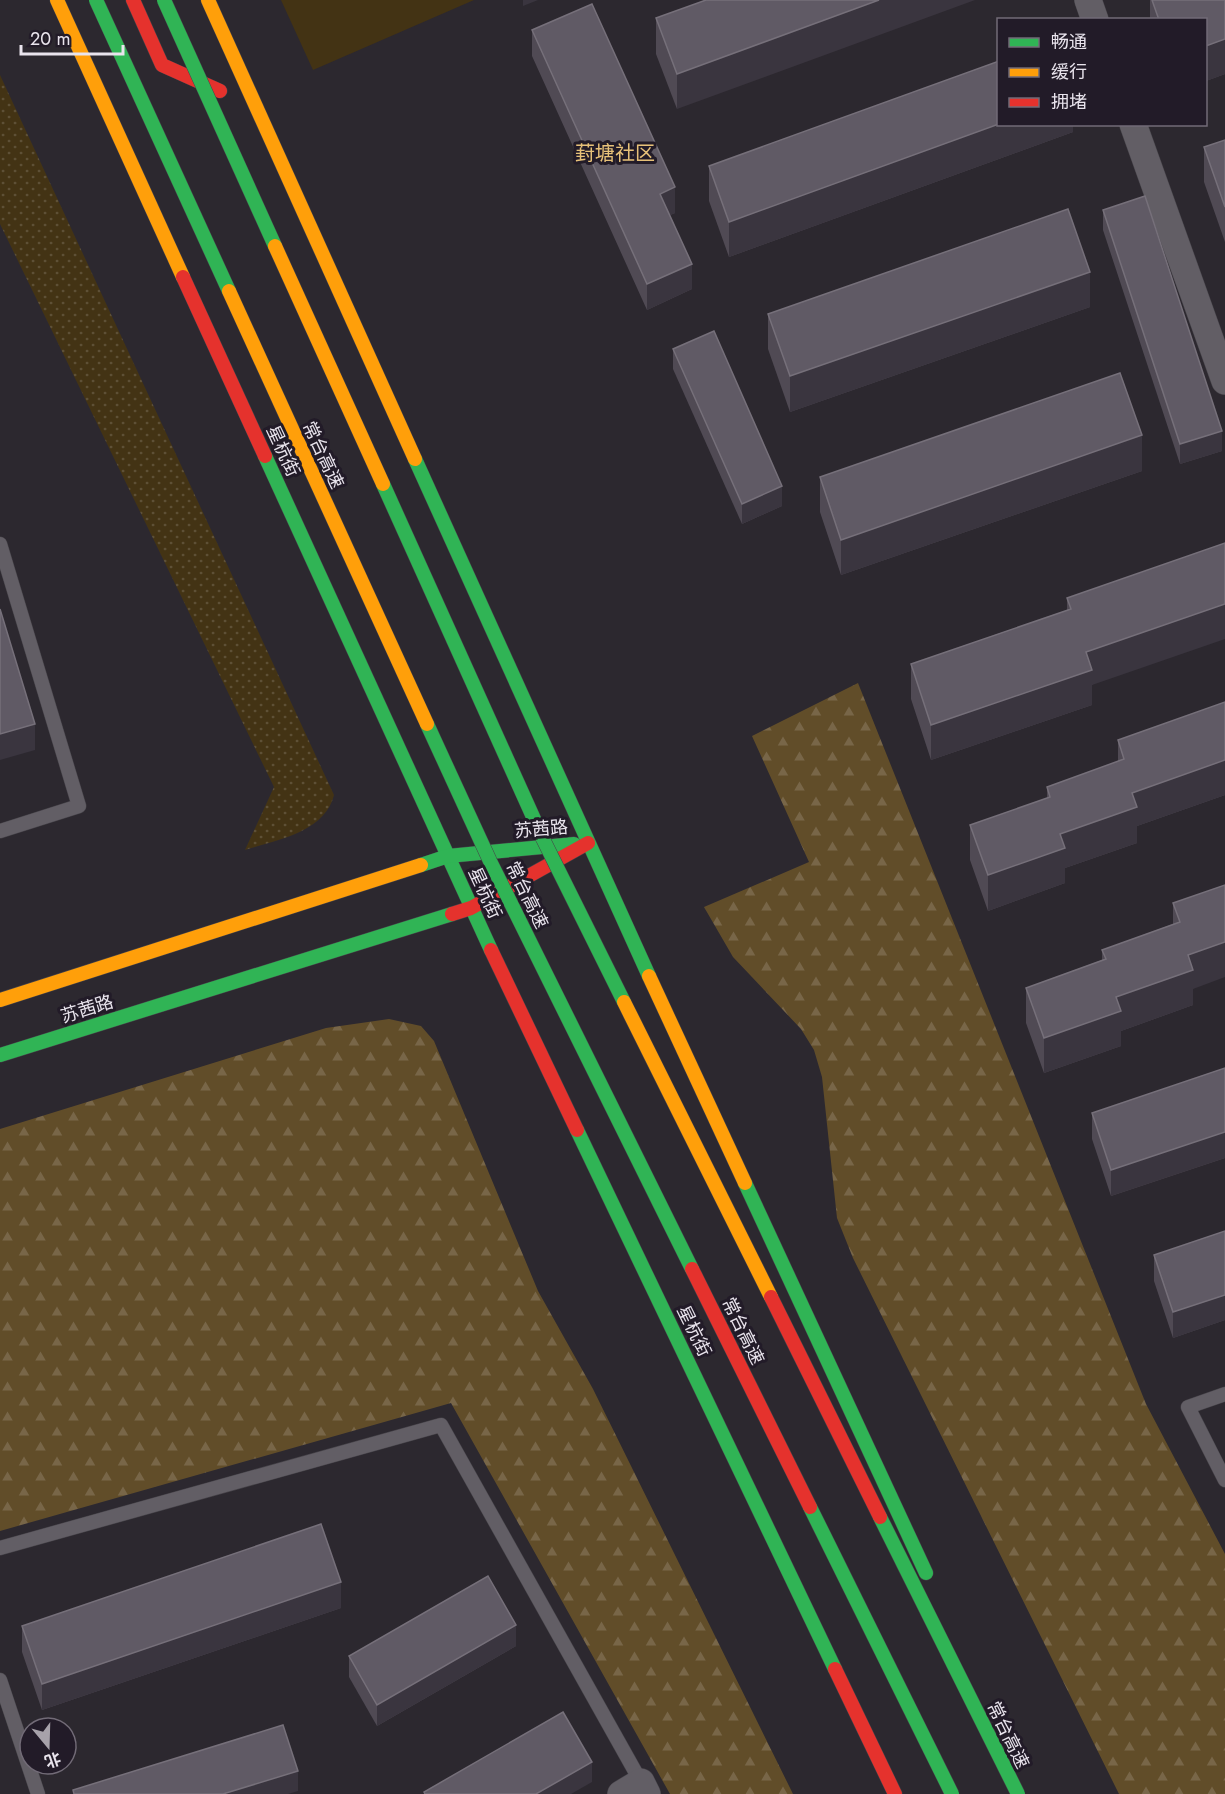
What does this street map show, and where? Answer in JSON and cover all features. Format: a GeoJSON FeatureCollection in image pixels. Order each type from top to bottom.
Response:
{"type":"FeatureCollection","features":[{"type":"Feature","properties":{"kind":"main road","name":"星杭街"},"geometry":{"type":"LineString","coordinates":[[57,0],[471,908],[895,1794]]}},
{"type":"Feature","properties":{"kind":"main road","name":"常台高速"},"geometry":{"type":"LineString","coordinates":[[96,0],[490,861],[952,1794]]}},
{"type":"Feature","properties":{"kind":"main road"},"geometry":{"type":"LineString","coordinates":[[133,0],[162,65],[257,108]]}},
{"type":"Feature","properties":{"kind":"main road","name":"常台高速"},"geometry":{"type":"LineString","coordinates":[[164,0],[543,839],[1018,1794]]}},
{"type":"Feature","properties":{"kind":"main road"},"geometry":{"type":"LineString","coordinates":[[208,0],[588,843],[930,1582]]}},
{"type":"Feature","properties":{"kind":"main road","name":"苏茜路"},"geometry":{"type":"LineString","coordinates":[[0,1000],[448,856],[588,843]]}},
{"type":"Feature","properties":{"kind":"main road","name":"苏茜路"},"geometry":{"type":"LineString","coordinates":[[0,1055],[471,908],[588,843]]}},
{"type":"Feature","properties":{"kind":"main road"},"geometry":{"type":"LineString","coordinates":[[981,1687],[1031,1794]]}},
{"type":"Feature","properties":{"kind":"street"},"geometry":{"type":"LineString","coordinates":[[1088,0],[1094,18]]}},
{"type":"Feature","properties":{"kind":"street"},"geometry":{"type":"LineString","coordinates":[[1134,126],[1221,354],[1225,381]]}},
{"type":"Feature","properties":{"kind":"lane"},"geometry":{"type":"LineString","coordinates":[[0,544],[79,806],[0,831]]}},
{"type":"Feature","properties":{"kind":"lane"},"geometry":{"type":"LineString","coordinates":[[1225,1394],[1188,1407],[1225,1480]]}},
{"type":"Feature","properties":{"kind":"lane"},"geometry":{"type":"LineString","coordinates":[[0,1548],[441,1425],[636,1790]]}},
{"type":"Feature","properties":{"kind":"lane"},"geometry":{"type":"LineString","coordinates":[[0,1680],[38,1794]]}},
{"type":"Feature","properties":{"kind":"shaded area"},"geometry":{"type":"Polygon","coordinates":[[[281,0],[474,0],[313,70],[281,0]]]}},
{"type":"Feature","properties":{"kind":"shaded area"},"geometry":{"type":"Polygon","coordinates":[[[0,75],[334,795],[329,808],[321,818],[298,833],[285,838],[245,850],[274,787],[0,224],[0,75]]]}},
{"type":"Feature","properties":{"kind":"green space"},"geometry":{"type":"Polygon","coordinates":[[[858,683],[1146,1404],[1225,1554],[1225,1794],[1119,1794],[853,1258],[837,1218],[822,1077],[814,1050],[801,1029],[733,957],[704,907],[809,862],[752,736],[858,683]]]}},
{"type":"Feature","properties":{"kind":"green space"},"geometry":{"type":"Polygon","coordinates":[[[389,1019],[421,1026],[434,1041],[538,1291],[593,1389],[793,1794],[670,1794],[451,1403],[0,1531],[0,1129],[326,1028],[389,1019]]]}},
{"type":"Feature","properties":{"kind":"building"},"geometry":{"type":"Polygon","coordinates":[[[706,0],[879,0],[677,74],[656,18],[706,0]]]}},
{"type":"Feature","properties":{"kind":"building"},"geometry":{"type":"Polygon","coordinates":[[[1152,0],[1225,0],[1225,39],[1207,46],[1207,18],[1158,18],[1152,0]]]}},
{"type":"Feature","properties":{"kind":"building"},"geometry":{"type":"Polygon","coordinates":[[[592,4],[675,187],[660,194],[692,264],[647,284],[532,30],[592,4]]]}},
{"type":"Feature","properties":{"kind":"building"},"geometry":{"type":"Polygon","coordinates":[[[997,62],[997,125],[729,222],[709,166],[997,62]]]}},
{"type":"Feature","properties":{"kind":"building"},"geometry":{"type":"Polygon","coordinates":[[[1225,140],[1225,207],[1204,147],[1225,140]]]}},
{"type":"Feature","properties":{"kind":"building"},"geometry":{"type":"Polygon","coordinates":[[[1145,196],[1222,431],[1180,444],[1103,210],[1145,196]]]}},
{"type":"Feature","properties":{"kind":"building"},"geometry":{"type":"Polygon","coordinates":[[[1068,209],[1090,272],[790,376],[768,314],[1068,209]]]}},
{"type":"Feature","properties":{"kind":"building"},"geometry":{"type":"Polygon","coordinates":[[[714,331],[782,486],[742,504],[673,349],[714,331]]]}},
{"type":"Feature","properties":{"kind":"building"},"geometry":{"type":"Polygon","coordinates":[[[1120,373],[1142,435],[841,540],[820,477],[1120,373]]]}},
{"type":"Feature","properties":{"kind":"building"},"geometry":{"type":"Polygon","coordinates":[[[1225,543],[1225,604],[1086,652],[1092,670],[931,725],[911,664],[1071,609],[1067,598],[1225,543]]]}},
{"type":"Feature","properties":{"kind":"building"},"geometry":{"type":"Polygon","coordinates":[[[0,609],[35,724],[0,734],[0,609]]]}},
{"type":"Feature","properties":{"kind":"building"},"geometry":{"type":"Polygon","coordinates":[[[1225,702],[1225,760],[1132,793],[1137,807],[1060,834],[1065,848],[988,875],[970,825],[1050,797],[1047,787],[1124,759],[1118,740],[1225,702]]]}},
{"type":"Feature","properties":{"kind":"building"},"geometry":{"type":"Polygon","coordinates":[[[1225,885],[1225,942],[1188,955],[1193,970],[1116,997],[1121,1011],[1044,1038],[1026,988],[1106,959],[1102,950],[1180,922],[1173,903],[1225,885]]]}},
{"type":"Feature","properties":{"kind":"building"},"geometry":{"type":"Polygon","coordinates":[[[1225,1068],[1225,1132],[1111,1170],[1092,1113],[1225,1068]]]}},
{"type":"Feature","properties":{"kind":"building"},"geometry":{"type":"Polygon","coordinates":[[[1225,1231],[1225,1295],[1173,1312],[1154,1255],[1225,1231]]]}},
{"type":"Feature","properties":{"kind":"building"},"geometry":{"type":"Polygon","coordinates":[[[321,1524],[341,1582],[42,1684],[22,1626],[321,1524]]]}},
{"type":"Feature","properties":{"kind":"building"},"geometry":{"type":"Polygon","coordinates":[[[488,1576],[516,1625],[377,1705],[349,1656],[488,1576]]]}},
{"type":"Feature","properties":{"kind":"building"},"geometry":{"type":"Polygon","coordinates":[[[563,1712],[592,1762],[536,1794],[425,1794],[424,1792],[563,1712]]]}},
{"type":"Feature","properties":{"kind":"building"},"geometry":{"type":"Polygon","coordinates":[[[283,1725],[298,1771],[223,1794],[74,1794],[73,1790],[283,1725]]]}},
{"type":"Feature","properties":{"kind":"traffic: fast"},"geometry":{"type":"LineString","coordinates":[[96,0],[229,291]]}},
{"type":"Feature","properties":{"kind":"traffic: fast"},"geometry":{"type":"LineString","coordinates":[[164,0],[275,246]]}},
{"type":"Feature","properties":{"kind":"traffic: fast"},"geometry":{"type":"LineString","coordinates":[[265,456],[491,950]]}},
{"type":"Feature","properties":{"kind":"traffic: fast"},"geometry":{"type":"LineString","coordinates":[[415,459],[649,976]]}},
{"type":"Feature","properties":{"kind":"traffic: fast"},"geometry":{"type":"LineString","coordinates":[[383,484],[543,839],[624,1002]]}},
{"type":"Feature","properties":{"kind":"traffic: fast"},"geometry":{"type":"LineString","coordinates":[[427,724],[490,861],[692,1269]]}},
{"type":"Feature","properties":{"kind":"traffic: fast"},"geometry":{"type":"LineString","coordinates":[[421,865],[448,856],[574,844]]}},
{"type":"Feature","properties":{"kind":"traffic: fast"},"geometry":{"type":"LineString","coordinates":[[0,1055],[452,914]]}},
{"type":"Feature","properties":{"kind":"traffic: fast"},"geometry":{"type":"LineString","coordinates":[[577,1130],[835,1669]]}},
{"type":"Feature","properties":{"kind":"traffic: fast"},"geometry":{"type":"LineString","coordinates":[[745,1183],[926,1573]]}},
{"type":"Feature","properties":{"kind":"traffic: fast"},"geometry":{"type":"LineString","coordinates":[[810,1507],[952,1794]]}},
{"type":"Feature","properties":{"kind":"traffic: fast"},"geometry":{"type":"LineString","coordinates":[[880,1517],[1018,1794]]}},
{"type":"Feature","properties":{"kind":"traffic: slow"},"geometry":{"type":"LineString","coordinates":[[57,0],[183,277]]}},
{"type":"Feature","properties":{"kind":"traffic: slow"},"geometry":{"type":"LineString","coordinates":[[208,0],[415,459]]}},
{"type":"Feature","properties":{"kind":"traffic: slow"},"geometry":{"type":"LineString","coordinates":[[275,246],[383,484]]}},
{"type":"Feature","properties":{"kind":"traffic: slow"},"geometry":{"type":"LineString","coordinates":[[229,291],[427,724]]}},
{"type":"Feature","properties":{"kind":"traffic: slow"},"geometry":{"type":"LineString","coordinates":[[0,1000],[421,865]]}},
{"type":"Feature","properties":{"kind":"traffic: slow"},"geometry":{"type":"LineString","coordinates":[[649,976],[745,1183]]}},
{"type":"Feature","properties":{"kind":"traffic: slow"},"geometry":{"type":"LineString","coordinates":[[624,1002],[771,1297]]}},
{"type":"Feature","properties":{"kind":"traffic: jam"},"geometry":{"type":"LineString","coordinates":[[133,0],[162,65],[220,91]]}},
{"type":"Feature","properties":{"kind":"traffic: jam"},"geometry":{"type":"LineString","coordinates":[[183,277],[265,456]]}},
{"type":"Feature","properties":{"kind":"traffic: jam"},"geometry":{"type":"LineString","coordinates":[[452,914],[471,908],[588,843]]}},
{"type":"Feature","properties":{"kind":"traffic: jam"},"geometry":{"type":"LineString","coordinates":[[491,950],[577,1130]]}},
{"type":"Feature","properties":{"kind":"traffic: jam"},"geometry":{"type":"LineString","coordinates":[[692,1269],[810,1507]]}},
{"type":"Feature","properties":{"kind":"traffic: jam"},"geometry":{"type":"LineString","coordinates":[[771,1297],[880,1517]]}},
{"type":"Feature","properties":{"kind":"traffic: jam"},"geometry":{"type":"LineString","coordinates":[[835,1669],[895,1794]]}},
{"type":"Feature","properties":{"kind":"district","name":"葑塘社区"},"geometry":{"type":"Point","coordinates":[615,153]}}]}
